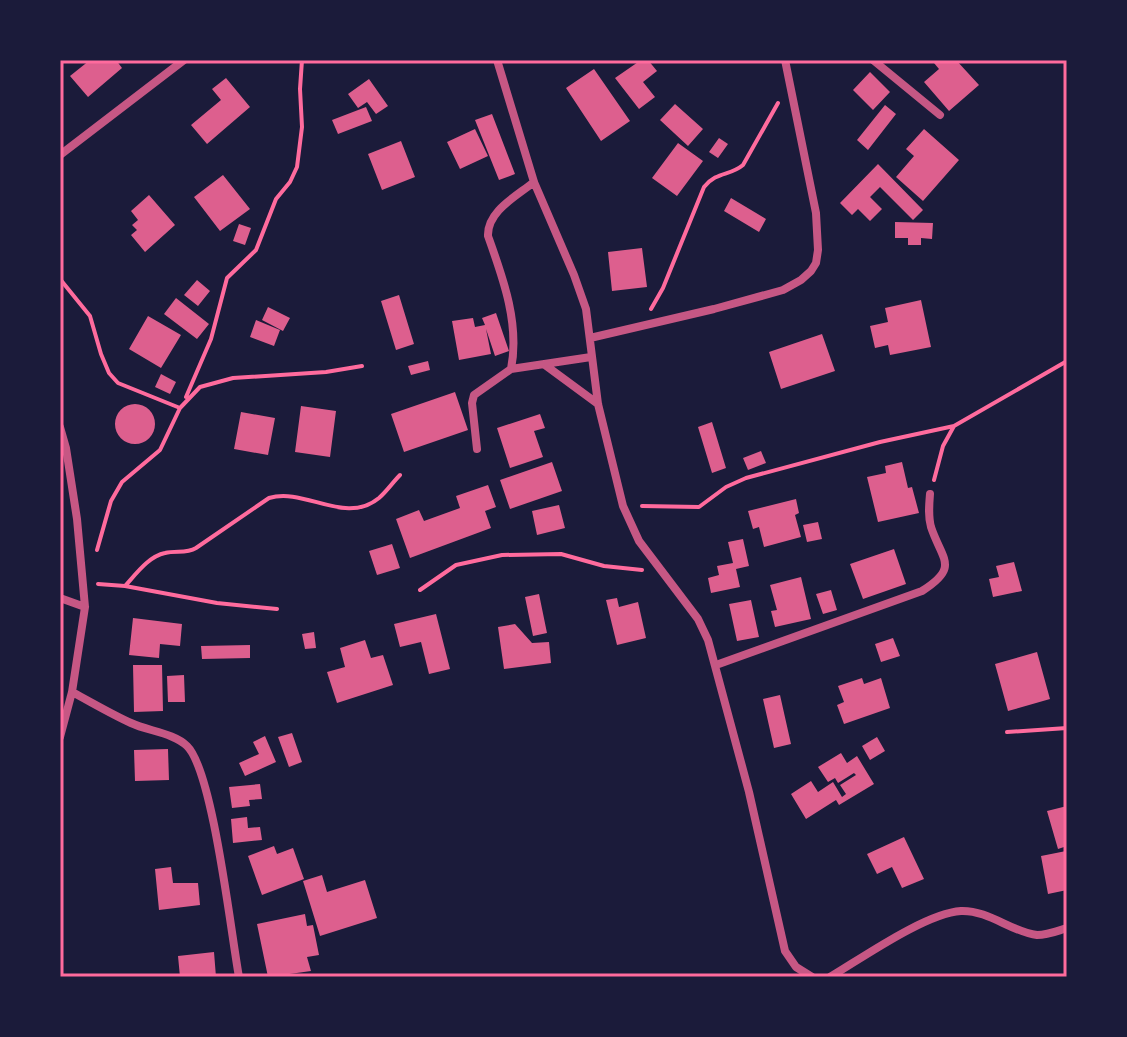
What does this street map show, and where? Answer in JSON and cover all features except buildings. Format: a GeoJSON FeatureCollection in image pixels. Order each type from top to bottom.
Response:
{"type":"FeatureCollection","features":[{"type":"Feature","properties":{"kind":"street"},"geometry":{"type":"LineString","coordinates":[[497,60],[534,182],[586,309],[598,404],[623,506],[639,541],[698,619],[716,665],[785,951],[796,967],[812,977]]}},
{"type":"Feature","properties":{"kind":"street"},"geometry":{"type":"LineString","coordinates":[[590,338],[783,290],[801,280],[816,263],[816,213],[785,60]]}},
{"type":"Feature","properties":{"kind":"street"},"geometry":{"type":"LineString","coordinates":[[873,60],[940,115]]}},
{"type":"Feature","properties":{"kind":"street"},"geometry":{"type":"LineString","coordinates":[[60,155],[180,61]]}},
{"type":"Feature","properties":{"kind":"street"},"geometry":{"type":"LineString","coordinates":[[511,369],[514,354],[508,295],[488,236],[488,226],[499,211],[534,182]]}},
{"type":"Feature","properties":{"kind":"street"},"geometry":{"type":"LineString","coordinates":[[477,449],[472,403],[474,395],[511,369],[591,357]]}},
{"type":"Feature","properties":{"kind":"street"},"geometry":{"type":"LineString","coordinates":[[545,365],[598,404]]}},
{"type":"Feature","properties":{"kind":"street"},"geometry":{"type":"LineString","coordinates":[[60,427],[73,491],[85,607],[72,692],[60,737]]}},
{"type":"Feature","properties":{"kind":"street"},"geometry":{"type":"LineString","coordinates":[[716,665],[908,597],[936,583],[946,569],[946,559],[930,524],[930,494]]}},
{"type":"Feature","properties":{"kind":"street"},"geometry":{"type":"LineString","coordinates":[[60,598],[85,607]]}},
{"type":"Feature","properties":{"kind":"street"},"geometry":{"type":"LineString","coordinates":[[72,692],[128,722],[173,738],[187,746],[197,761],[209,800],[239,977]]}},
{"type":"Feature","properties":{"kind":"street"},"geometry":{"type":"LineString","coordinates":[[830,977],[916,927],[960,911],[980,913],[1035,935],[1067,928]]}},
{"type":"Feature","properties":{"kind":"path"},"geometry":{"type":"LineString","coordinates":[[83,573],[97,548],[111,501],[122,482],[160,450],[211,339],[227,278],[256,250],[276,199],[297,167],[302,127],[302,60]]}},
{"type":"Feature","properties":{"kind":"path"},"geometry":{"type":"LineString","coordinates":[[640,324],[663,288],[704,187],[713,177],[743,165],[788,85]]}},
{"type":"Feature","properties":{"kind":"path"},"geometry":{"type":"LineString","coordinates":[[60,279],[90,316],[101,354],[109,373],[118,383],[180,408]]}},
{"type":"Feature","properties":{"kind":"path"},"geometry":{"type":"LineString","coordinates":[[623,506],[699,507],[726,487],[746,478],[880,442],[954,426],[1067,361]]}},
{"type":"Feature","properties":{"kind":"path"},"geometry":{"type":"LineString","coordinates":[[185,399],[200,387],[233,378],[326,372],[362,366]]}},
{"type":"Feature","properties":{"kind":"path"},"geometry":{"type":"LineString","coordinates":[[930,494],[943,446],[954,426]]}},
{"type":"Feature","properties":{"kind":"path"},"geometry":{"type":"LineString","coordinates":[[125,586],[161,553],[190,552],[269,498],[279,495],[302,498],[339,508],[363,506],[380,497],[400,475]]}},
{"type":"Feature","properties":{"kind":"path"},"geometry":{"type":"LineString","coordinates":[[420,590],[456,565],[502,555],[561,554],[627,570],[660,570]]}},
{"type":"Feature","properties":{"kind":"path"},"geometry":{"type":"LineString","coordinates":[[84,583],[125,586],[217,603],[277,609]]}},
{"type":"Feature","properties":{"kind":"path"},"geometry":{"type":"LineString","coordinates":[[1007,732],[1067,728]]}}]}
